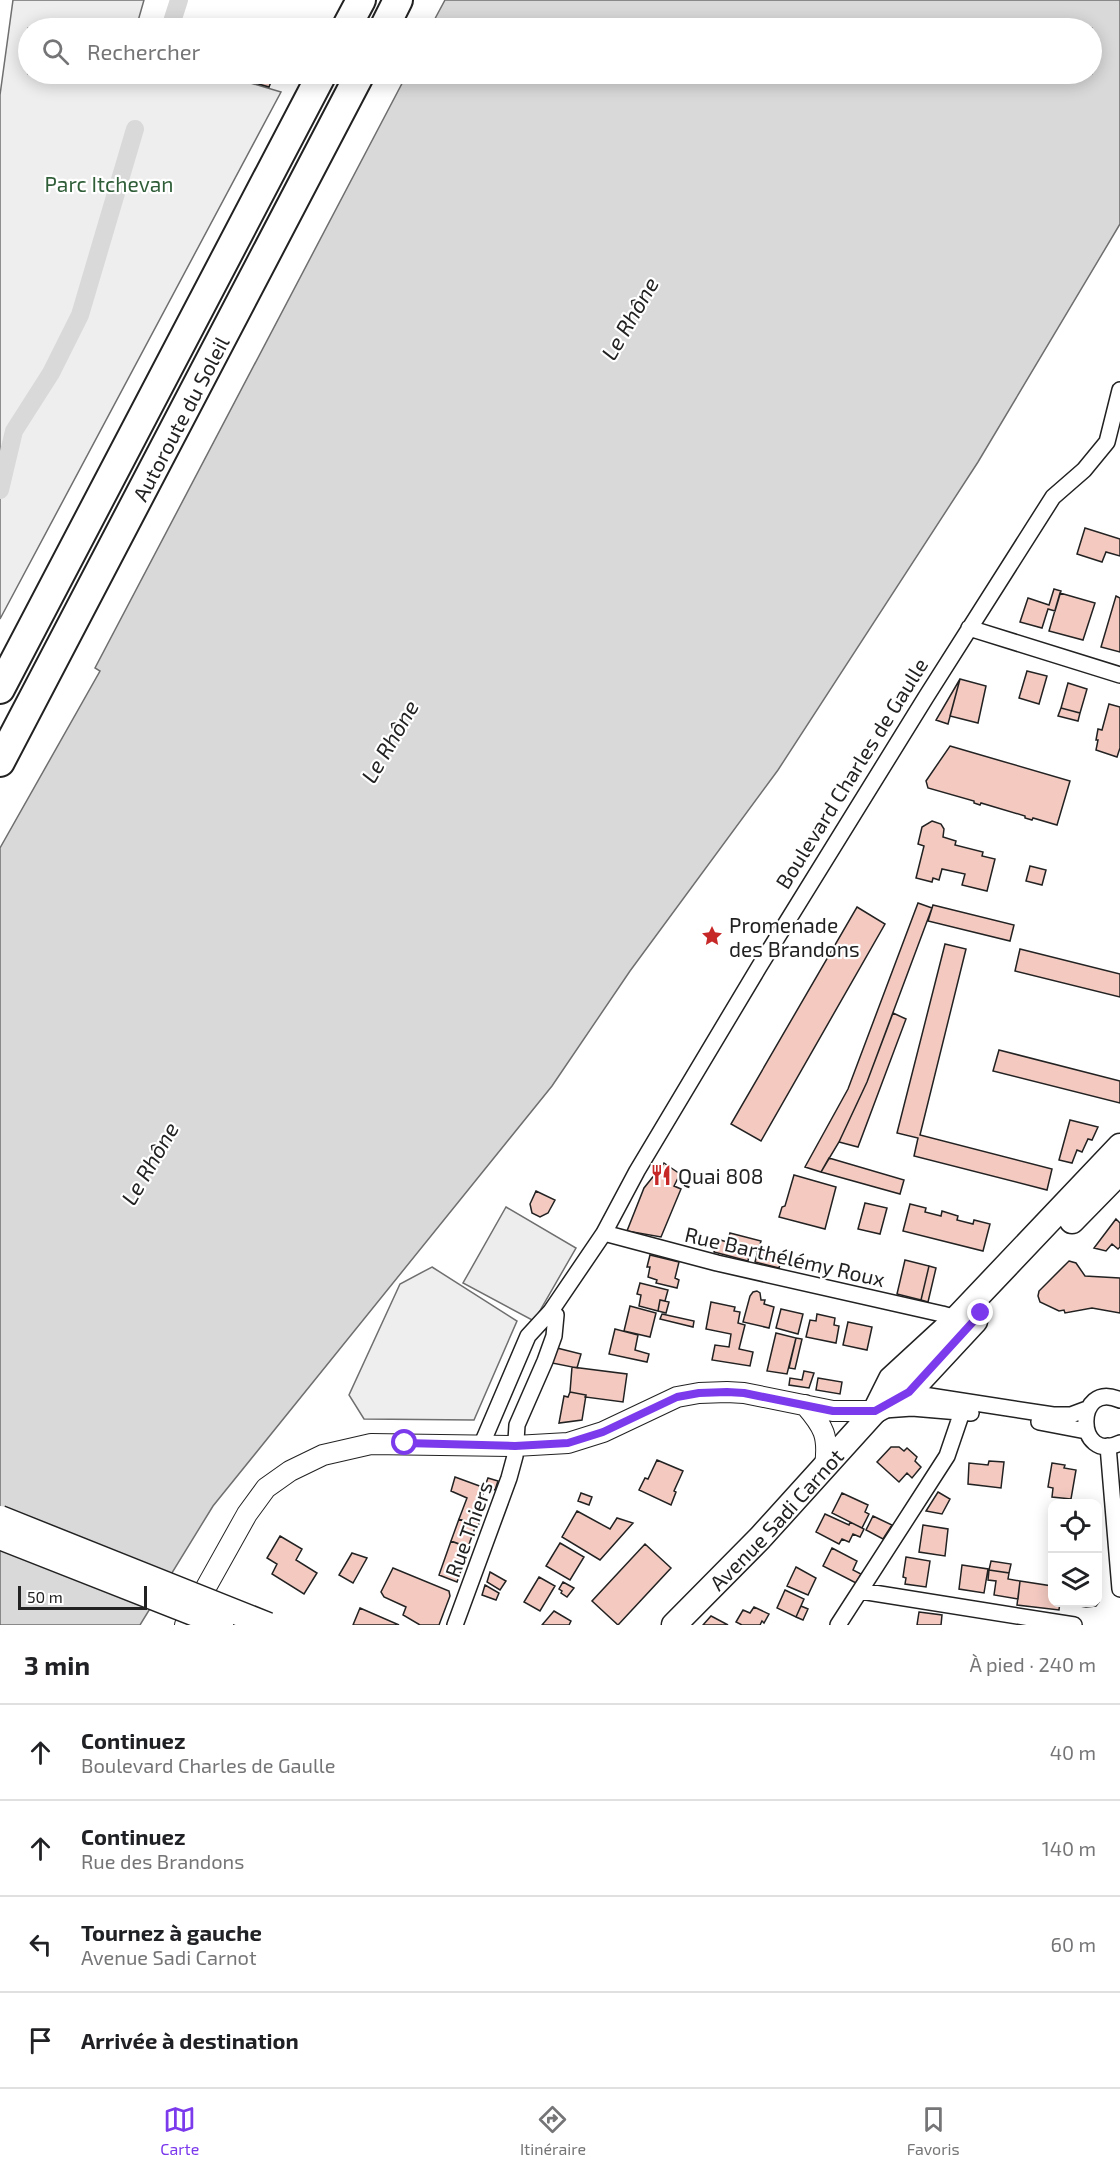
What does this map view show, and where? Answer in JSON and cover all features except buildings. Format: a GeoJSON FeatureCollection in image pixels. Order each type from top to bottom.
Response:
{"type":"FeatureCollection","features":[{"type":"Feature","properties":{"kind":"highway"},"geometry":{"type":"LineString","coordinates":[[351,18],[361,0]]}},
{"type":"Feature","properties":{"kind":"highway"},"geometry":{"type":"LineString","coordinates":[[389,18],[398,0]]}},
{"type":"Feature","properties":{"kind":"highway","name":"Autoroute du Soleil"},"geometry":{"type":"LineString","coordinates":[[0,689],[317,84]]}},
{"type":"Feature","properties":{"kind":"highway","name":"Autoroute du Soleil"},"geometry":{"type":"LineString","coordinates":[[0,762],[355,84]]}},
{"type":"Feature","properties":{"kind":"main road","name":"Avenue Sadi Carnot"},"geometry":{"type":"LineString","coordinates":[[674,1625],[720,1580],[875,1411],[891,1379],[954,1321],[1120,1146]]}},
{"type":"Feature","properties":{"kind":"main road","name":"Avenue Sadi Carnot"},"geometry":{"type":"LineString","coordinates":[[875,1411],[909,1392],[981,1313],[1120,1172]]}},
{"type":"Feature","properties":{"kind":"main road"},"geometry":{"type":"LineString","coordinates":[[0,1518],[268,1625]]}},
{"type":"Feature","properties":{"kind":"main road"},"geometry":{"type":"LineString","coordinates":[[0,1537],[223,1625]]}},
{"type":"Feature","properties":{"kind":"street","name":"Boulevard Charles de Gaulle"},"geometry":{"type":"LineString","coordinates":[[482,1446],[528,1336],[552,1311],[604,1233],[637,1171],[753,977],[969,628],[1053,497],[1113,444],[1120,390]]}},
{"type":"Feature","properties":{"kind":"street"},"geometry":{"type":"LineString","coordinates":[[969,628],[1120,675]]}},
{"type":"Feature","properties":{"kind":"street","name":"Rue Barthélémy Roux"},"geometry":{"type":"LineString","coordinates":[[604,1233],[717,1263],[949,1316],[954,1321]]}},
{"type":"Feature","properties":{"kind":"street"},"geometry":{"type":"LineString","coordinates":[[515,1446],[517,1425],[554,1336],[557,1322],[552,1311]]}},
{"type":"Feature","properties":{"kind":"street"},"geometry":{"type":"LineString","coordinates":[[185,1625],[247,1514],[266,1488],[290,1471],[323,1455],[371,1444],[515,1446],[568,1443],[588,1437],[677,1397],[699,1393],[736,1392],[838,1412],[912,1408],[962,1412],[1086,1431]]}},
{"type":"Feature","properties":{"kind":"street"},"geometry":{"type":"LineString","coordinates":[[909,1392],[1053,1415],[1071,1415],[1087,1409],[1100,1399],[1119,1397]]}},
{"type":"Feature","properties":{"kind":"street"},"geometry":{"type":"LineString","coordinates":[[805,1405],[824,1429],[827,1439],[825,1466]]}},
{"type":"Feature","properties":{"kind":"street"},"geometry":{"type":"LineString","coordinates":[[1087,1409],[1084,1424],[1091,1439],[1099,1444],[1114,1444],[1120,1589]]}},
{"type":"Feature","properties":{"kind":"street"},"geometry":{"type":"LineString","coordinates":[[838,1625],[947,1456],[962,1412]]}},
{"type":"Feature","properties":{"kind":"street","name":"Rue Thiers"},"geometry":{"type":"LineString","coordinates":[[455,1625],[509,1478],[515,1456],[515,1446]]}},
{"type":"Feature","properties":{"kind":"street"},"geometry":{"type":"LineString","coordinates":[[861,1591],[1074,1625]]}},
{"type":"Feature","properties":{"kind":"green space","name":"Parc Itchevan"},"geometry":{"type":"Polygon","coordinates":[[[13,0],[144,0],[139,18],[18,18],[18,84],[254,84],[281,92],[0,619],[0,95],[13,0]]]}},
{"type":"Feature","properties":{"kind":"green space"},"geometry":{"type":"Polygon","coordinates":[[[432,1267],[517,1321],[474,1420],[364,1419],[349,1395],[400,1284],[432,1267]]]}},
{"type":"Feature","properties":{"kind":"shaded area"},"geometry":{"type":"Polygon","coordinates":[[[506,1207],[576,1248],[534,1321],[463,1283],[506,1207]]]}},
{"type":"Feature","properties":{"kind":"water","name":"Le Rhône"},"geometry":{"type":"Polygon","coordinates":[[[445,0],[1120,0],[1120,224],[978,462],[778,770],[630,971],[552,1086],[213,1506],[140,1625],[0,1625],[0,848],[100,671],[95,668],[402,84],[1102,84],[1102,18],[435,18],[445,0]]]}},
{"type":"Feature","properties":{"kind":"waterway"},"geometry":{"type":"LineString","coordinates":[[173,18],[179,0]]}},
{"type":"Feature","properties":{"kind":"waterway"},"geometry":{"type":"LineString","coordinates":[[0,490],[14,431],[51,373],[80,315],[135,129]]}},
{"type":"Feature","properties":{"kind":"place","name":"Promenade des Brandons"},"geometry":{"type":"Point","coordinates":[712,936]}},
{"type":"Feature","properties":{"kind":"place","name":"Quai 808"},"geometry":{"type":"Point","coordinates":[661,1175]}},
{"type":"Feature","properties":{"kind":"route"},"geometry":{"type":"LineString","coordinates":[[405,1443],[482,1446],[568,1443],[603,1432],[677,1397],[699,1393],[744,1393],[838,1412],[875,1411],[909,1392],[981,1313]]}}]}
